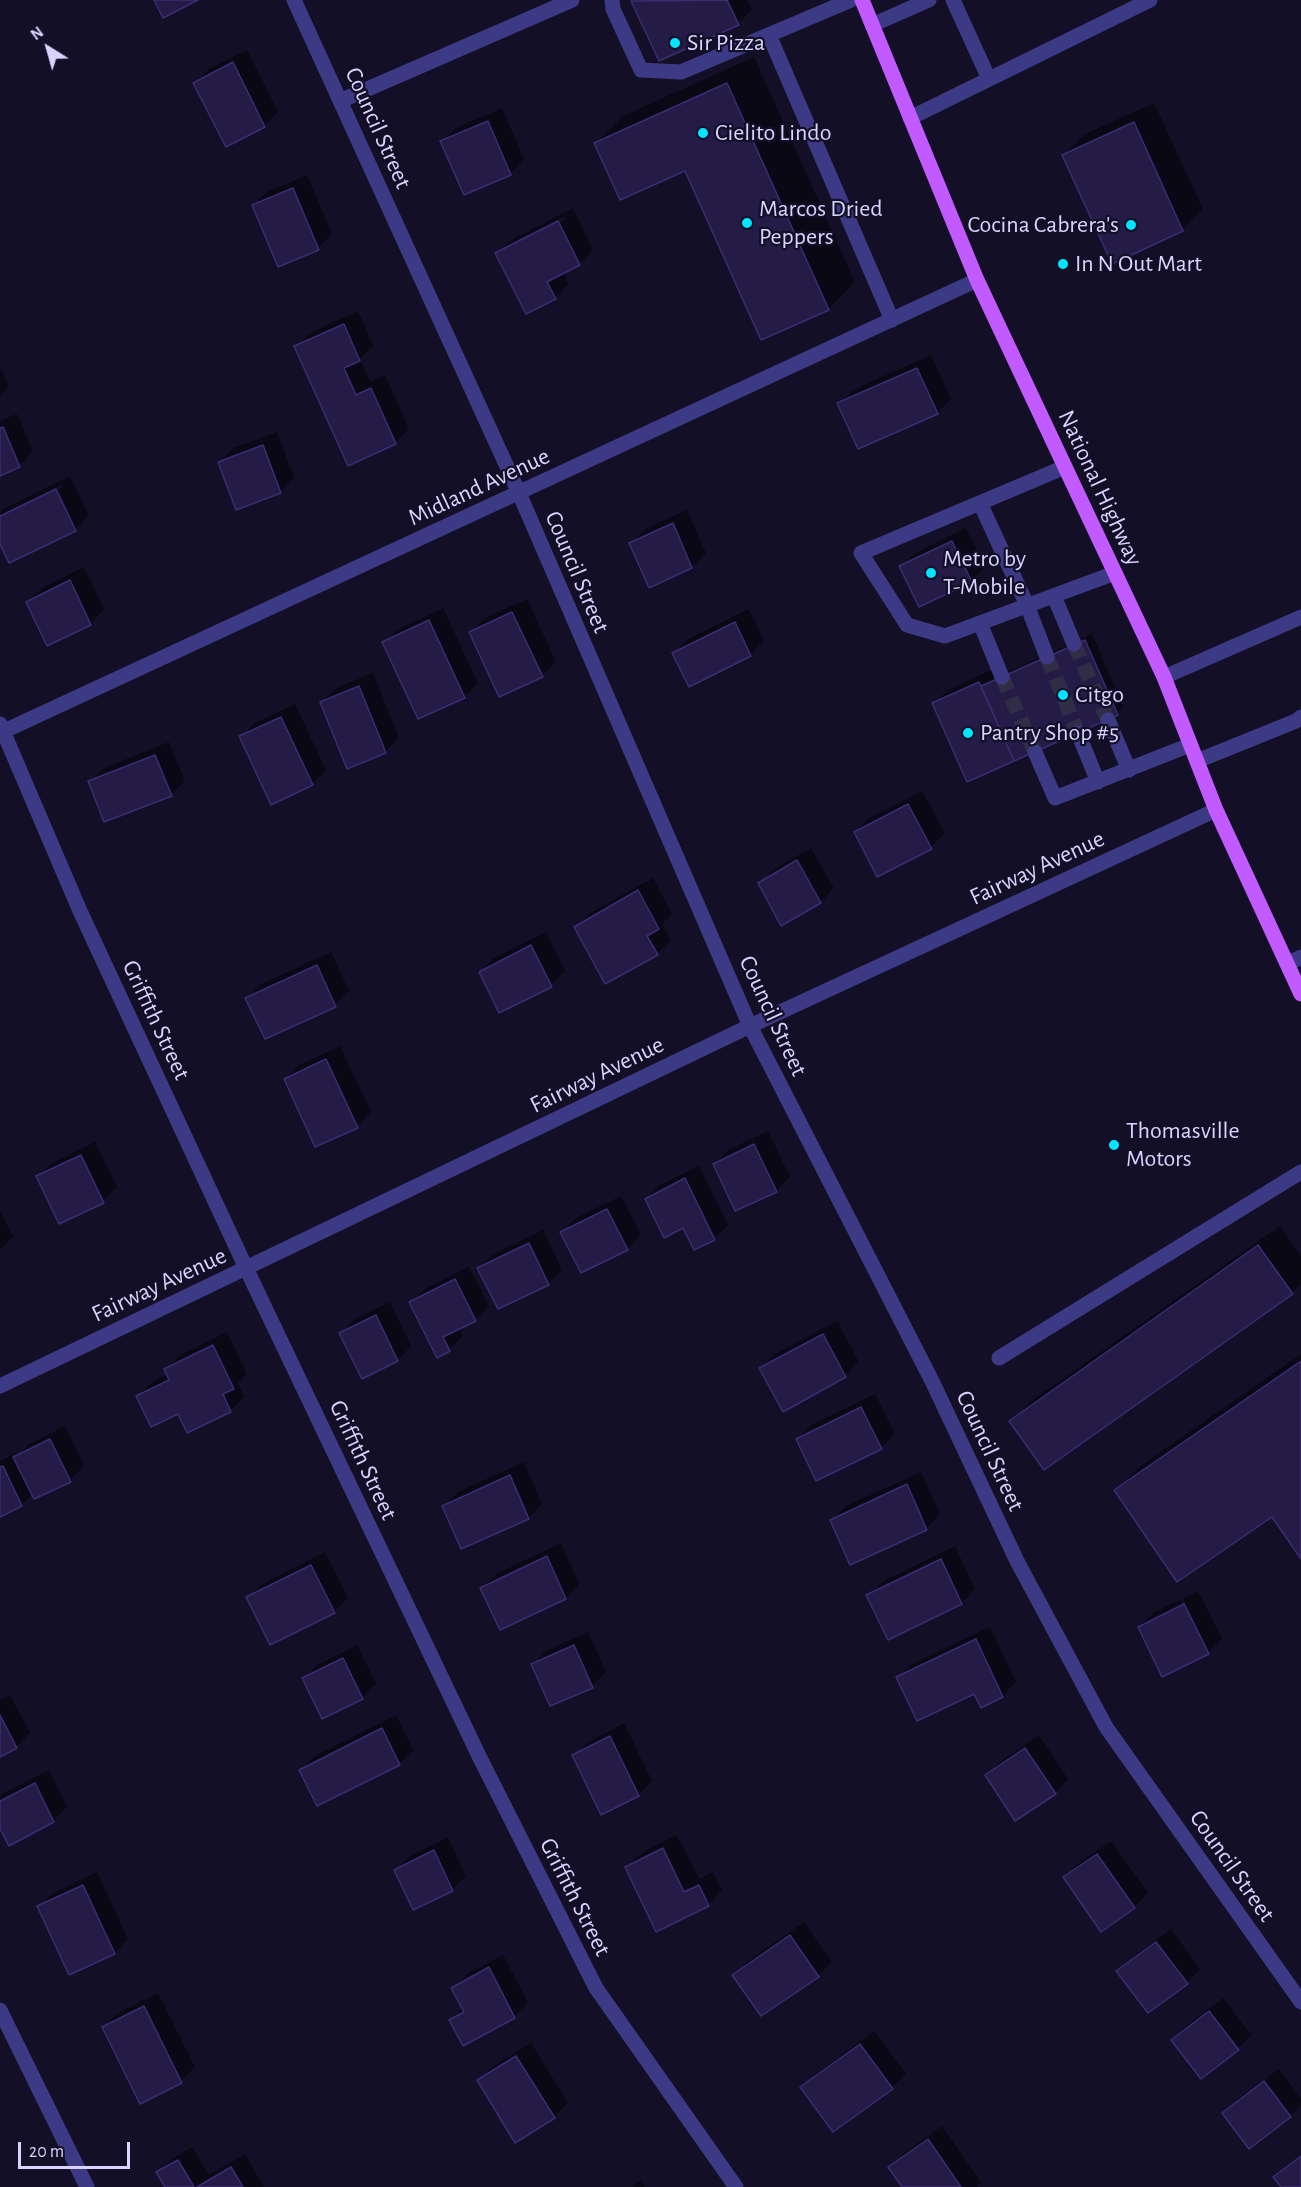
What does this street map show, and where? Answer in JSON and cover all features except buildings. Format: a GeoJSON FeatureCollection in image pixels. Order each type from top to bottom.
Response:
{"type":"FeatureCollection","features":[{"type":"Feature","properties":{"kind":"main road","name":"National Highway"},"geometry":{"type":"LineString","coordinates":[[862,0],[977,280],[1164,677],[1216,810],[1294,960],[1301,994]]}},
{"type":"Feature","properties":{"kind":"street","name":"Council Street"},"geometry":{"type":"LineString","coordinates":[[294,0],[519,494],[750,1026],[932,1381],[1017,1561],[1106,1727],[1301,2002]]}},
{"type":"Feature","properties":{"kind":"street"},"geometry":{"type":"LineString","coordinates":[[340,101],[572,0]]}},
{"type":"Feature","properties":{"kind":"street"},"geometry":{"type":"LineString","coordinates":[[612,0],[613,9],[641,70],[681,72],[851,0]]}},
{"type":"Feature","properties":{"kind":"street"},"geometry":{"type":"LineString","coordinates":[[872,25],[929,0]]}},
{"type":"Feature","properties":{"kind":"street"},"geometry":{"type":"LineString","coordinates":[[953,0],[989,79]]}},
{"type":"Feature","properties":{"kind":"street"},"geometry":{"type":"LineString","coordinates":[[910,118],[1150,0]]}},
{"type":"Feature","properties":{"kind":"street"},"geometry":{"type":"LineString","coordinates":[[769,35],[892,320]]}},
{"type":"Feature","properties":{"kind":"street","name":"Midland Avenue"},"geometry":{"type":"LineString","coordinates":[[1,730],[519,494],[977,280]]}},
{"type":"Feature","properties":{"kind":"street"},"geometry":{"type":"LineString","coordinates":[[1065,467],[861,553],[907,625],[945,636],[1115,573]]}},
{"type":"Feature","properties":{"kind":"street"},"geometry":{"type":"LineString","coordinates":[[980,503],[1027,605],[1047,657]]}},
{"type":"Feature","properties":{"kind":"street"},"geometry":{"type":"LineString","coordinates":[[1054,596],[1074,644]]}},
{"type":"Feature","properties":{"kind":"street"},"geometry":{"type":"LineString","coordinates":[[1164,677],[1301,617]]}},
{"type":"Feature","properties":{"kind":"street"},"geometry":{"type":"LineString","coordinates":[[980,623],[1002,676]]}},
{"type":"Feature","properties":{"kind":"street"},"geometry":{"type":"LineString","coordinates":[[1108,720],[1130,770]]}},
{"type":"Feature","properties":{"kind":"street"},"geometry":{"type":"LineString","coordinates":[[1197,761],[1299,724]]}},
{"type":"Feature","properties":{"kind":"street","name":"Griffith Street"},"geometry":{"type":"LineString","coordinates":[[1,730],[80,911],[246,1268],[479,1756],[596,1988],[736,2187]]}},
{"type":"Feature","properties":{"kind":"street"},"geometry":{"type":"LineString","coordinates":[[1078,733],[1098,782]]}},
{"type":"Feature","properties":{"kind":"street"},"geometry":{"type":"LineString","coordinates":[[1035,752],[1055,798],[1190,745]]}},
{"type":"Feature","properties":{"kind":"street","name":"Fairway Avenue"},"geometry":{"type":"LineString","coordinates":[[0,1386],[750,1026],[1216,810]]}},
{"type":"Feature","properties":{"kind":"street"},"geometry":{"type":"LineString","coordinates":[[999,1358],[1301,1172]]}},
{"type":"Feature","properties":{"kind":"street"},"geometry":{"type":"LineString","coordinates":[[0,2010],[87,2187]]}},
{"type":"Feature","properties":{"kind":"tunnel"},"geometry":{"type":"LineString","coordinates":[[1074,644],[1108,720]]}},
{"type":"Feature","properties":{"kind":"tunnel"},"geometry":{"type":"LineString","coordinates":[[1047,657],[1078,733]]}},
{"type":"Feature","properties":{"kind":"tunnel"},"geometry":{"type":"LineString","coordinates":[[1002,677],[1035,752]]}},
{"type":"Feature","properties":{"kind":"place","name":"Sir Pizza"},"geometry":{"type":"Point","coordinates":[675,43]}},
{"type":"Feature","properties":{"kind":"place","name":"Cielito Lindo"},"geometry":{"type":"Point","coordinates":[703,133]}},
{"type":"Feature","properties":{"kind":"place","name":"Marcos Dried Peppers"},"geometry":{"type":"Point","coordinates":[747,223]}},
{"type":"Feature","properties":{"kind":"place","name":"Cocina Cabrera's"},"geometry":{"type":"Point","coordinates":[1131,225]}},
{"type":"Feature","properties":{"kind":"place","name":"In N Out Mart"},"geometry":{"type":"Point","coordinates":[1063,264]}},
{"type":"Feature","properties":{"kind":"place","name":"Metro by T-Mobile"},"geometry":{"type":"Point","coordinates":[931,573]}},
{"type":"Feature","properties":{"kind":"place","name":"Citgo"},"geometry":{"type":"Point","coordinates":[1063,695]}},
{"type":"Feature","properties":{"kind":"place","name":"Pantry Shop #5"},"geometry":{"type":"Point","coordinates":[968,733]}},
{"type":"Feature","properties":{"kind":"place","name":"Thomasville Motors"},"geometry":{"type":"Point","coordinates":[1114,1145]}}]}
